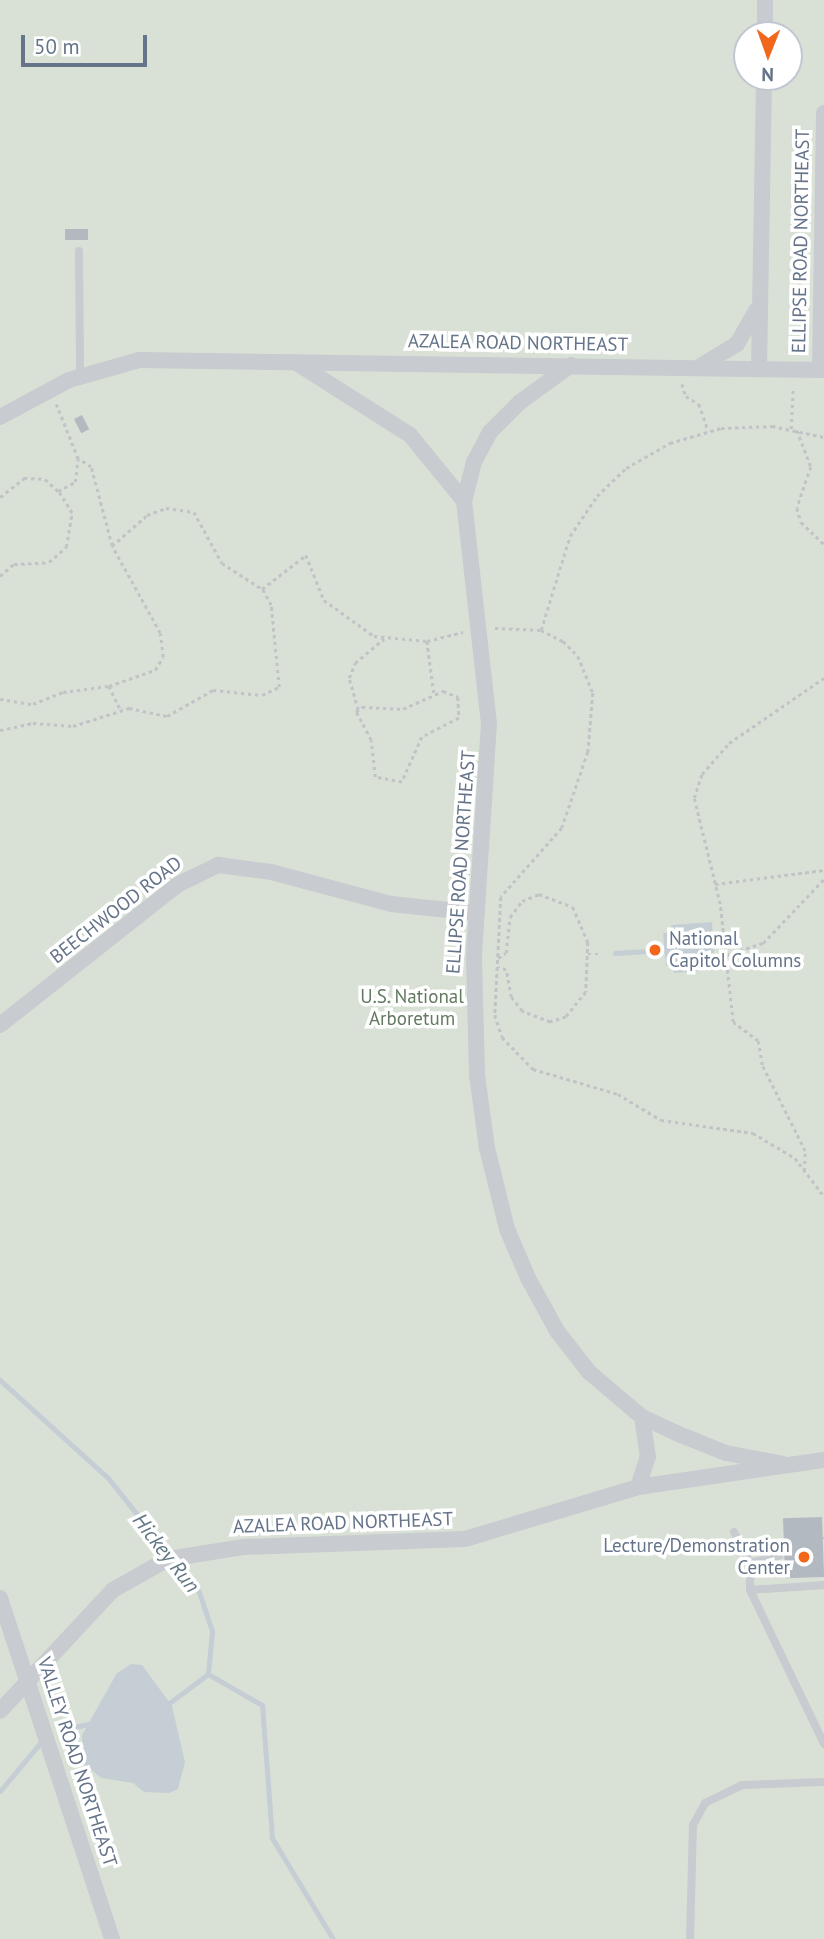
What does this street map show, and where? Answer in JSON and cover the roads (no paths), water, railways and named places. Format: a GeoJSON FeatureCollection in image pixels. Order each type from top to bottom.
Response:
{"type":"FeatureCollection","features":[{"type":"Feature","properties":{"kind":"street"},"geometry":{"type":"LineString","coordinates":[[765,0],[765,21]]}},
{"type":"Feature","properties":{"kind":"street"},"geometry":{"type":"LineString","coordinates":[[759,368],[764,91]]}},
{"type":"Feature","properties":{"kind":"street","name":"ELLIPSE ROAD NORTHEAST"},"geometry":{"type":"LineString","coordinates":[[822,370],[824,113]]}},
{"type":"Feature","properties":{"kind":"street"},"geometry":{"type":"LineString","coordinates":[[688,367],[737,344],[761,296]]}},
{"type":"Feature","properties":{"kind":"street","name":"AZALEA ROAD NORTHEAST"},"geometry":{"type":"LineString","coordinates":[[0,417],[50,388],[80,376],[139,360],[292,360],[822,370]]}},
{"type":"Feature","properties":{"kind":"street"},"geometry":{"type":"LineString","coordinates":[[292,360],[410,435],[464,501]]}},
{"type":"Feature","properties":{"kind":"street","name":"ELLIPSE ROAD NORTHEAST"},"geometry":{"type":"LineString","coordinates":[[571,365],[520,402],[490,432],[474,463],[464,501],[489,723],[477,913],[478,1084],[507,1229],[540,1301],[567,1345],[599,1382],[642,1417],[717,1450],[783,1464]]}},
{"type":"Feature","properties":{"kind":"street","name":"BEECHWOOD ROAD"},"geometry":{"type":"LineString","coordinates":[[0,1025],[170,890],[211,867],[247,867],[391,904],[477,913]]}},
{"type":"Feature","properties":{"kind":"street"},"geometry":{"type":"LineString","coordinates":[[638,1488],[648,1457],[642,1417]]}},
{"type":"Feature","properties":{"kind":"street","name":"AZALEA ROAD NORTHEAST"},"geometry":{"type":"LineString","coordinates":[[0,1711],[113,1590],[140,1571],[200,1552],[465,1539],[638,1488],[783,1464],[824,1460]]}},
{"type":"Feature","properties":{"kind":"street","name":"VALLEY ROAD NORTHEAST"},"geometry":{"type":"LineString","coordinates":[[0,1598],[112,1939]]}},
{"type":"Feature","properties":{"kind":"lane"},"geometry":{"type":"LineString","coordinates":[[79,251],[80,376]]}},
{"type":"Feature","properties":{"kind":"lane"},"geometry":{"type":"LineString","coordinates":[[734,1532],[750,1563],[750,1590],[824,1744]]}},
{"type":"Feature","properties":{"kind":"lane"},"geometry":{"type":"LineString","coordinates":[[750,1563],[779,1556]]}},
{"type":"Feature","properties":{"kind":"lane"},"geometry":{"type":"LineString","coordinates":[[750,1590],[824,1585]]}},
{"type":"Feature","properties":{"kind":"lane"},"geometry":{"type":"LineString","coordinates":[[690,1939],[692,1825],[705,1803],[742,1786],[824,1782]]}},
{"type":"Feature","properties":{"kind":"waterway"},"geometry":{"type":"LineString","coordinates":[[615,953],[665,950]]}},
{"type":"Feature","properties":{"kind":"waterway","name":"Hickey Run"},"geometry":{"type":"LineString","coordinates":[[0,1380],[108,1478],[199,1592],[212,1631],[208,1674],[262,1705],[272,1838],[333,1939]]}},
{"type":"Feature","properties":{"kind":"waterway"},"geometry":{"type":"LineString","coordinates":[[164,1707],[208,1674]]}},
{"type":"Feature","properties":{"kind":"waterway"},"geometry":{"type":"LineString","coordinates":[[60,1730],[94,1723]]}},
{"type":"Feature","properties":{"kind":"waterway"},"geometry":{"type":"LineString","coordinates":[[0,1791],[41,1742]]}},
{"type":"Feature","properties":{"kind":"place","name":"National Capitol Columns"},"geometry":{"type":"Point","coordinates":[655,950]}},
{"type":"Feature","properties":{"kind":"place","name":"Lecture/Demonstration Center"},"geometry":{"type":"Point","coordinates":[804,1557]}},
{"type":"Feature","properties":{"kind":"park label","name":"U.S. National Arboretum"},"geometry":{"type":"Point","coordinates":[412,1008]}}]}
